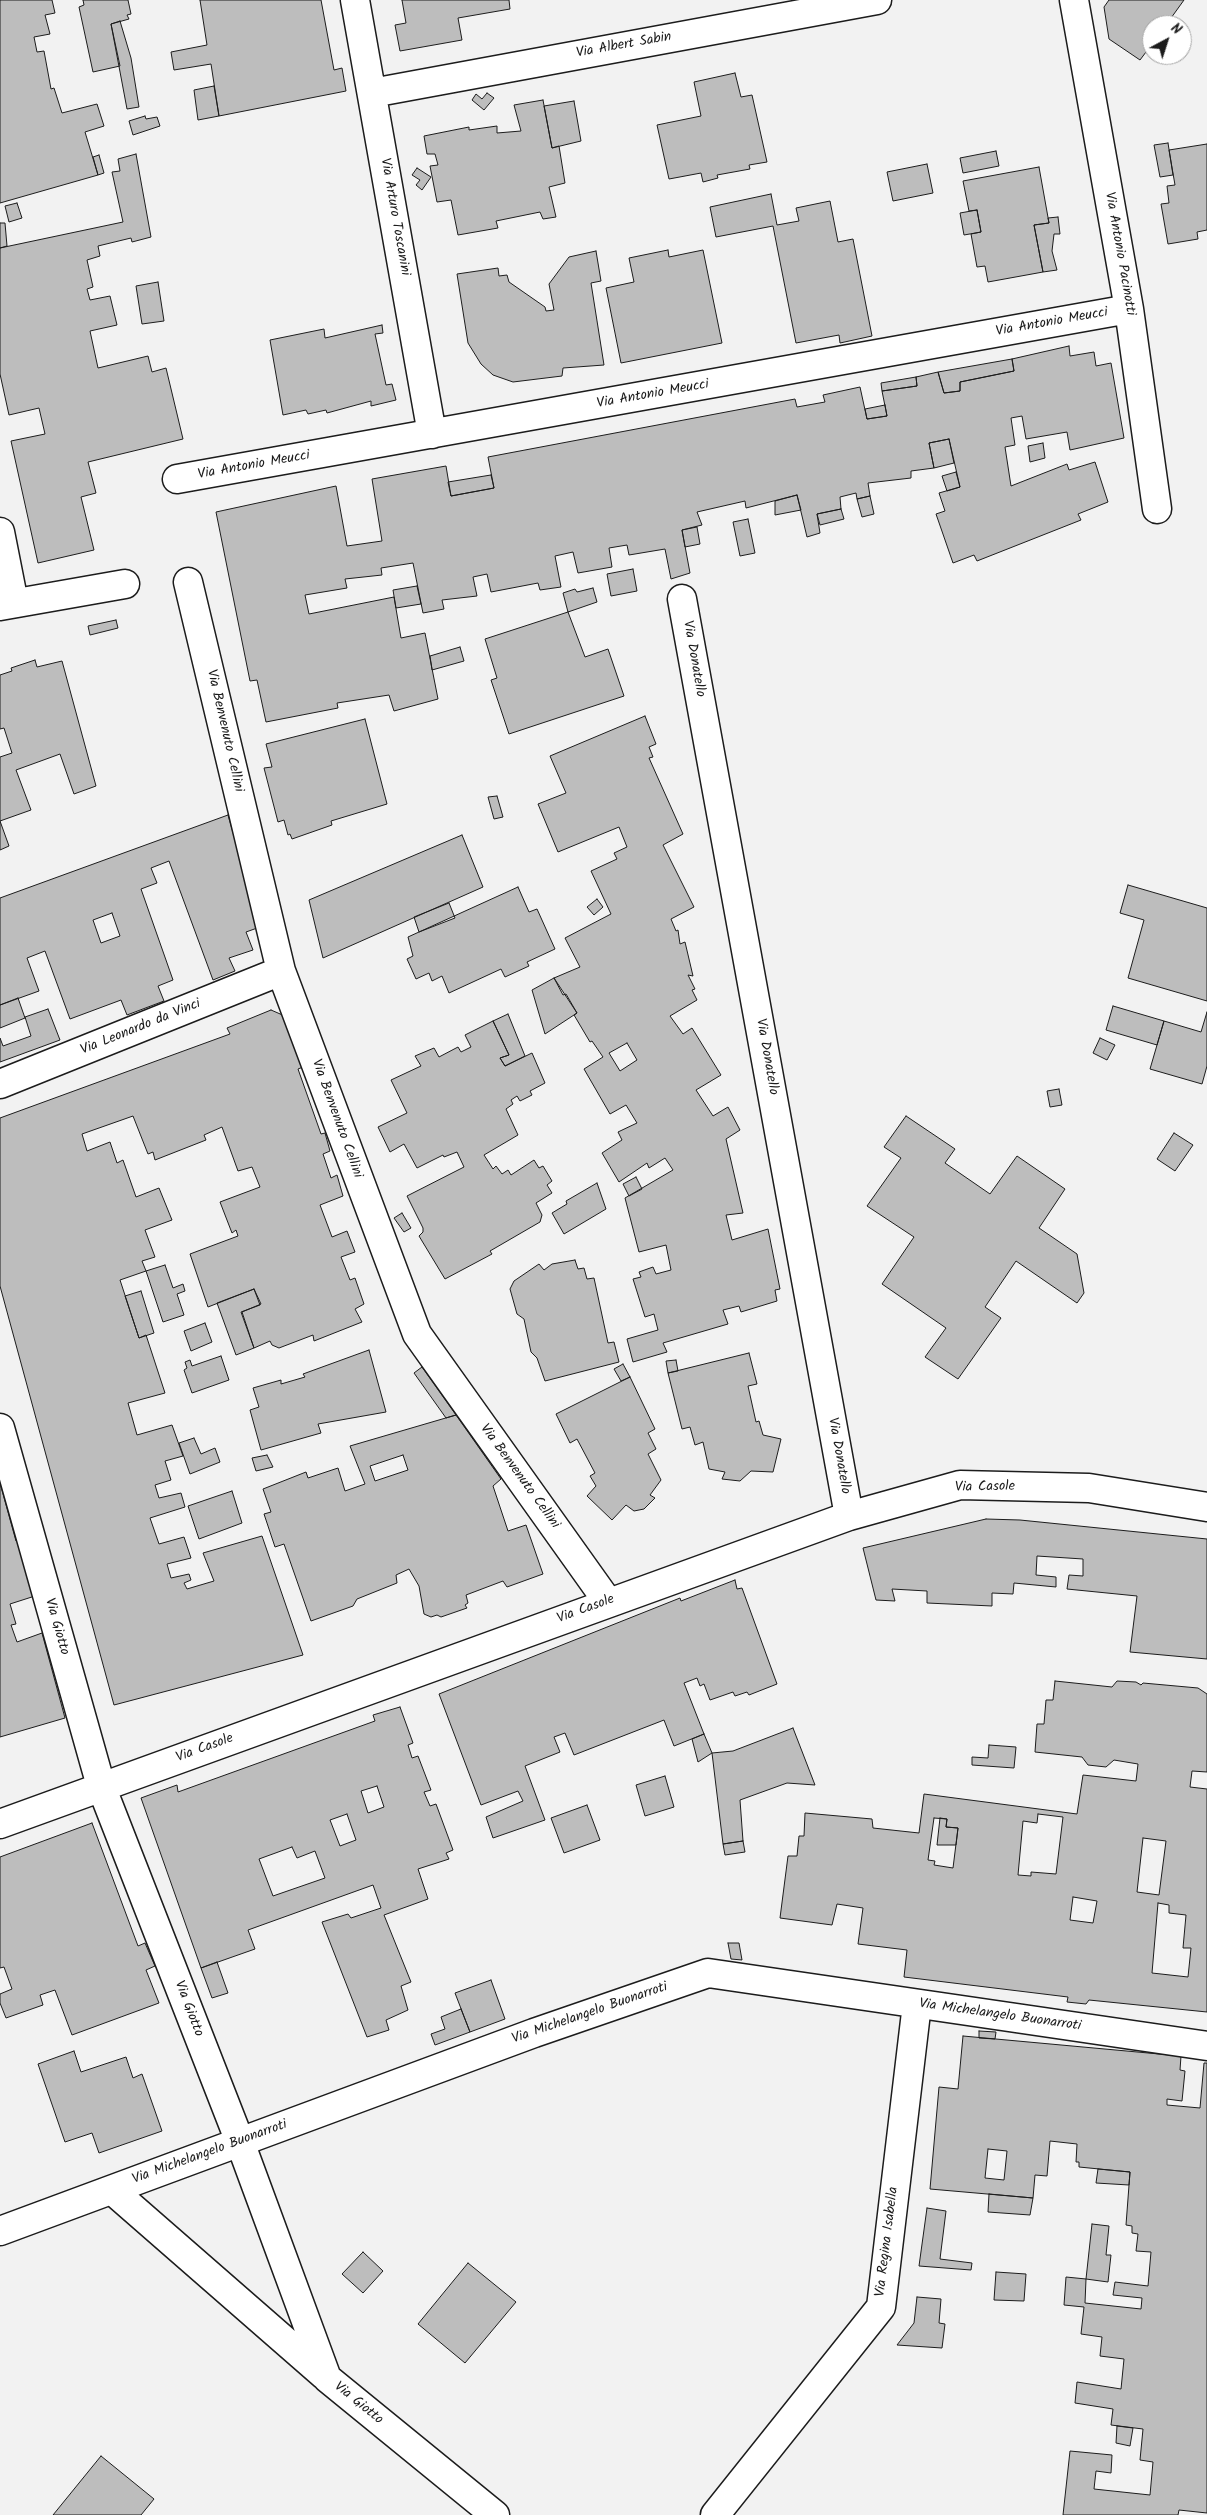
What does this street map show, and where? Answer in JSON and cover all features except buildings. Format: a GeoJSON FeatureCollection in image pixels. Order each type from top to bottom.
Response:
{"type":"FeatureCollection","features":[{"type":"Feature","properties":{"kind":"street","name":"Via Arturo Toscanini"},"geometry":{"type":"LineString","coordinates":[[355,0],[432,434]]}},
{"type":"Feature","properties":{"kind":"street","name":"Via Albert Sabin"},"geometry":{"type":"LineString","coordinates":[[372,93],[877,0]]}},
{"type":"Feature","properties":{"kind":"street","name":"Via Antonio Pacinotti"},"geometry":{"type":"LineString","coordinates":[[1074,0],[1129,309],[1157,509]]}},
{"type":"Feature","properties":{"kind":"street","name":"Via Antonio Meucci"},"geometry":{"type":"LineString","coordinates":[[177,480],[1129,309]]}},
{"type":"Feature","properties":{"kind":"street"},"geometry":{"type":"LineString","coordinates":[[0,532],[7,604],[125,584]]}},
{"type":"Feature","properties":{"kind":"street","name":"Via Benvenuto Cellini"},"geometry":{"type":"LineString","coordinates":[[188,582],[281,971],[417,1334],[608,1602]]}},
{"type":"Feature","properties":{"kind":"street","name":"Via Donatello"},"geometry":{"type":"LineString","coordinates":[[682,599],[849,1516]]}},
{"type":"Feature","properties":{"kind":"street","name":"Via Leonardo da Vinci"},"geometry":{"type":"LineString","coordinates":[[0,1084],[281,971]]}},
{"type":"Feature","properties":{"kind":"street","name":"Via Giotto"},"geometry":{"type":"LineString","coordinates":[[0,1428],[102,1786],[240,2142],[326,2378],[495,2515]]}},
{"type":"Feature","properties":{"kind":"street","name":"Via Casole"},"geometry":{"type":"LineString","coordinates":[[0,1824],[849,1516],[960,1485],[1089,1488],[1200,1502]]}},
{"type":"Feature","properties":{"kind":"street","name":"Via Michelangelo Buonarroti"},"geometry":{"type":"LineString","coordinates":[[0,2231],[534,2033],[708,1973],[1207,2046]]}},
{"type":"Feature","properties":{"kind":"street","name":"Via Regina Isabella"},"geometry":{"type":"LineString","coordinates":[[715,2515],[881,2307],[917,2004]]}},
{"type":"Feature","properties":{"kind":"street"},"geometry":{"type":"LineString","coordinates":[[112,2190],[326,2378]]}}]}
